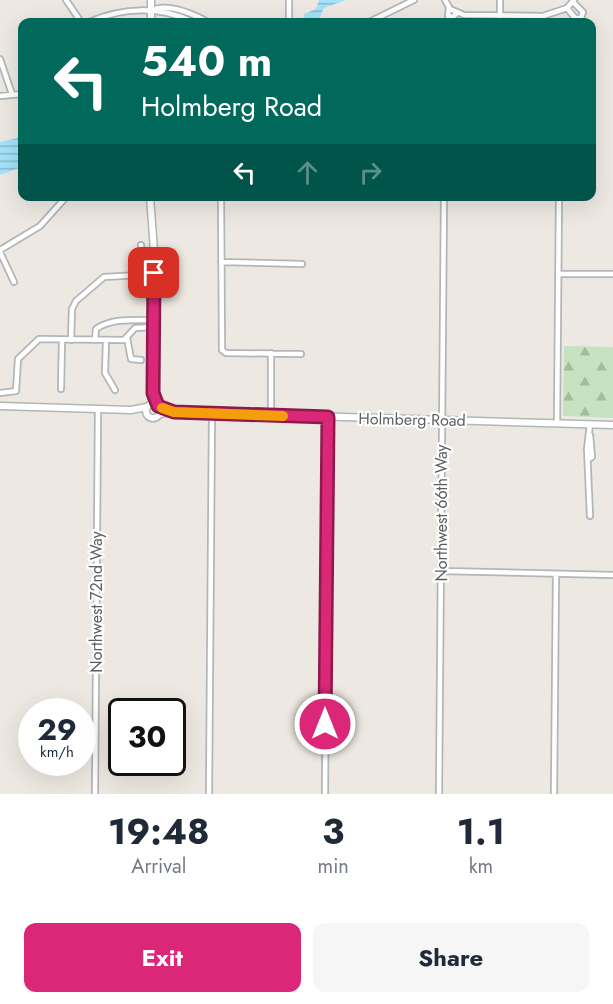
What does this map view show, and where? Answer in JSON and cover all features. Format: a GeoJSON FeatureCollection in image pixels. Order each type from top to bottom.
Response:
{"type":"FeatureCollection","features":[{"type":"Feature","properties":{"kind":"street"},"geometry":{"type":"LineString","coordinates":[[66,0],[78,18]]}},
{"type":"Feature","properties":{"kind":"street"},"geometry":{"type":"LineString","coordinates":[[151,0],[151,18]]}},
{"type":"Feature","properties":{"kind":"street"},"geometry":{"type":"LineString","coordinates":[[289,0],[289,18]]}},
{"type":"Feature","properties":{"kind":"street"},"geometry":{"type":"LineString","coordinates":[[377,18],[414,0]]}},
{"type":"Feature","properties":{"kind":"street"},"geometry":{"type":"LineString","coordinates":[[445,0],[449,7],[457,13],[500,16],[543,16],[571,4]]}},
{"type":"Feature","properties":{"kind":"street"},"geometry":{"type":"LineString","coordinates":[[500,0],[500,16]]}},
{"type":"Feature","properties":{"kind":"street"},"geometry":{"type":"LineString","coordinates":[[99,18],[113,12],[151,11],[187,18]]}},
{"type":"Feature","properties":{"kind":"street"},"geometry":{"type":"LineString","coordinates":[[0,59],[12,94]]}},
{"type":"Feature","properties":{"kind":"street"},"geometry":{"type":"LineString","coordinates":[[0,96],[18,94]]}},
{"type":"Feature","properties":{"kind":"street"},"geometry":{"type":"LineString","coordinates":[[14,282],[0,251],[40,226],[62,201]]}},
{"type":"Feature","properties":{"kind":"street"},"geometry":{"type":"LineString","coordinates":[[150,201],[154,251],[153,393],[159,414]]}},
{"type":"Feature","properties":{"kind":"street"},"geometry":{"type":"LineString","coordinates":[[221,201],[222,350],[226,353],[301,354]]}},
{"type":"Feature","properties":{"kind":"street","name":"Northwest 66th Way"},"geometry":{"type":"LineString","coordinates":[[439,794],[444,201]]}},
{"type":"Feature","properties":{"kind":"street"},"geometry":{"type":"LineString","coordinates":[[557,423],[559,201]]}},
{"type":"Feature","properties":{"kind":"street"},"geometry":{"type":"LineString","coordinates":[[71,340],[72,309],[76,301],[104,277],[140,275],[143,267],[141,245]]}},
{"type":"Feature","properties":{"kind":"street"},"geometry":{"type":"LineString","coordinates":[[221,262],[302,264]]}},
{"type":"Feature","properties":{"kind":"street"},"geometry":{"type":"LineString","coordinates":[[558,274],[613,274]]}},
{"type":"Feature","properties":{"kind":"street"},"geometry":{"type":"LineString","coordinates":[[94,340],[95,332],[99,327],[127,320],[154,323]]}},
{"type":"Feature","properties":{"kind":"street"},"geometry":{"type":"LineString","coordinates":[[127,320],[130,323],[130,333]]}},
{"type":"Feature","properties":{"kind":"street"},"geometry":{"type":"LineString","coordinates":[[141,360],[131,359],[127,339],[130,333],[139,326],[154,323]]}},
{"type":"Feature","properties":{"kind":"street"},"geometry":{"type":"LineString","coordinates":[[0,393],[16,391],[18,359],[39,339],[127,339]]}},
{"type":"Feature","properties":{"kind":"street"},"geometry":{"type":"LineString","coordinates":[[61,389],[62,339]]}},
{"type":"Feature","properties":{"kind":"street"},"geometry":{"type":"LineString","coordinates":[[106,340],[105,374],[115,390]]}},
{"type":"Feature","properties":{"kind":"street"},"geometry":{"type":"LineString","coordinates":[[271,353],[271,415]]}},
{"type":"Feature","properties":{"kind":"street"},"geometry":{"type":"LineString","coordinates":[[135,410],[146,415],[153,393]]}},
{"type":"Feature","properties":{"kind":"street"},"geometry":{"type":"LineString","coordinates":[[0,406],[135,410],[157,406]]}},
{"type":"Feature","properties":{"kind":"street","name":"Holmberg Road"},"geometry":{"type":"LineString","coordinates":[[157,406],[174,412]]}},
{"type":"Feature","properties":{"kind":"street","name":"Northwest 72nd Way"},"geometry":{"type":"LineString","coordinates":[[95,794],[98,410]]}},
{"type":"Feature","properties":{"kind":"street","name":"Holmberg Road"},"geometry":{"type":"LineString","coordinates":[[146,415],[154,418],[159,414],[174,412],[613,425]]}},
{"type":"Feature","properties":{"kind":"street"},"geometry":{"type":"LineString","coordinates":[[209,794],[212,413]]}},
{"type":"Feature","properties":{"kind":"street"},"geometry":{"type":"LineString","coordinates":[[325,794],[328,417]]}},
{"type":"Feature","properties":{"kind":"street"},"geometry":{"type":"LineString","coordinates":[[590,424],[587,443],[590,516]]}},
{"type":"Feature","properties":{"kind":"street"},"geometry":{"type":"LineString","coordinates":[[441,571],[613,575]]}},
{"type":"Feature","properties":{"kind":"street"},"geometry":{"type":"LineString","coordinates":[[554,794],[556,574]]}},
{"type":"Feature","properties":{"kind":"green space"},"geometry":{"type":"Polygon","coordinates":[[[564,346],[613,347],[613,418],[563,416],[564,346]]]}},
{"type":"Feature","properties":{"kind":"water"},"geometry":{"type":"Polygon","coordinates":[[[319,0],[346,0],[324,8],[319,18],[305,18],[304,14],[316,9],[319,0]]]}},
{"type":"Feature","properties":{"kind":"water"},"geometry":{"type":"Polygon","coordinates":[[[18,138],[18,168],[0,175],[0,142],[18,138]]]}},
{"type":"Feature","properties":{"kind":"slow traffic"},"geometry":{"type":"LineString","coordinates":[[162,408],[174,412],[283,416]]}},
{"type":"Feature","properties":{"kind":"route"},"geometry":{"type":"LineString","coordinates":[[154,273],[153,393],[158,406],[174,412],[328,417],[325,724]]}}]}
